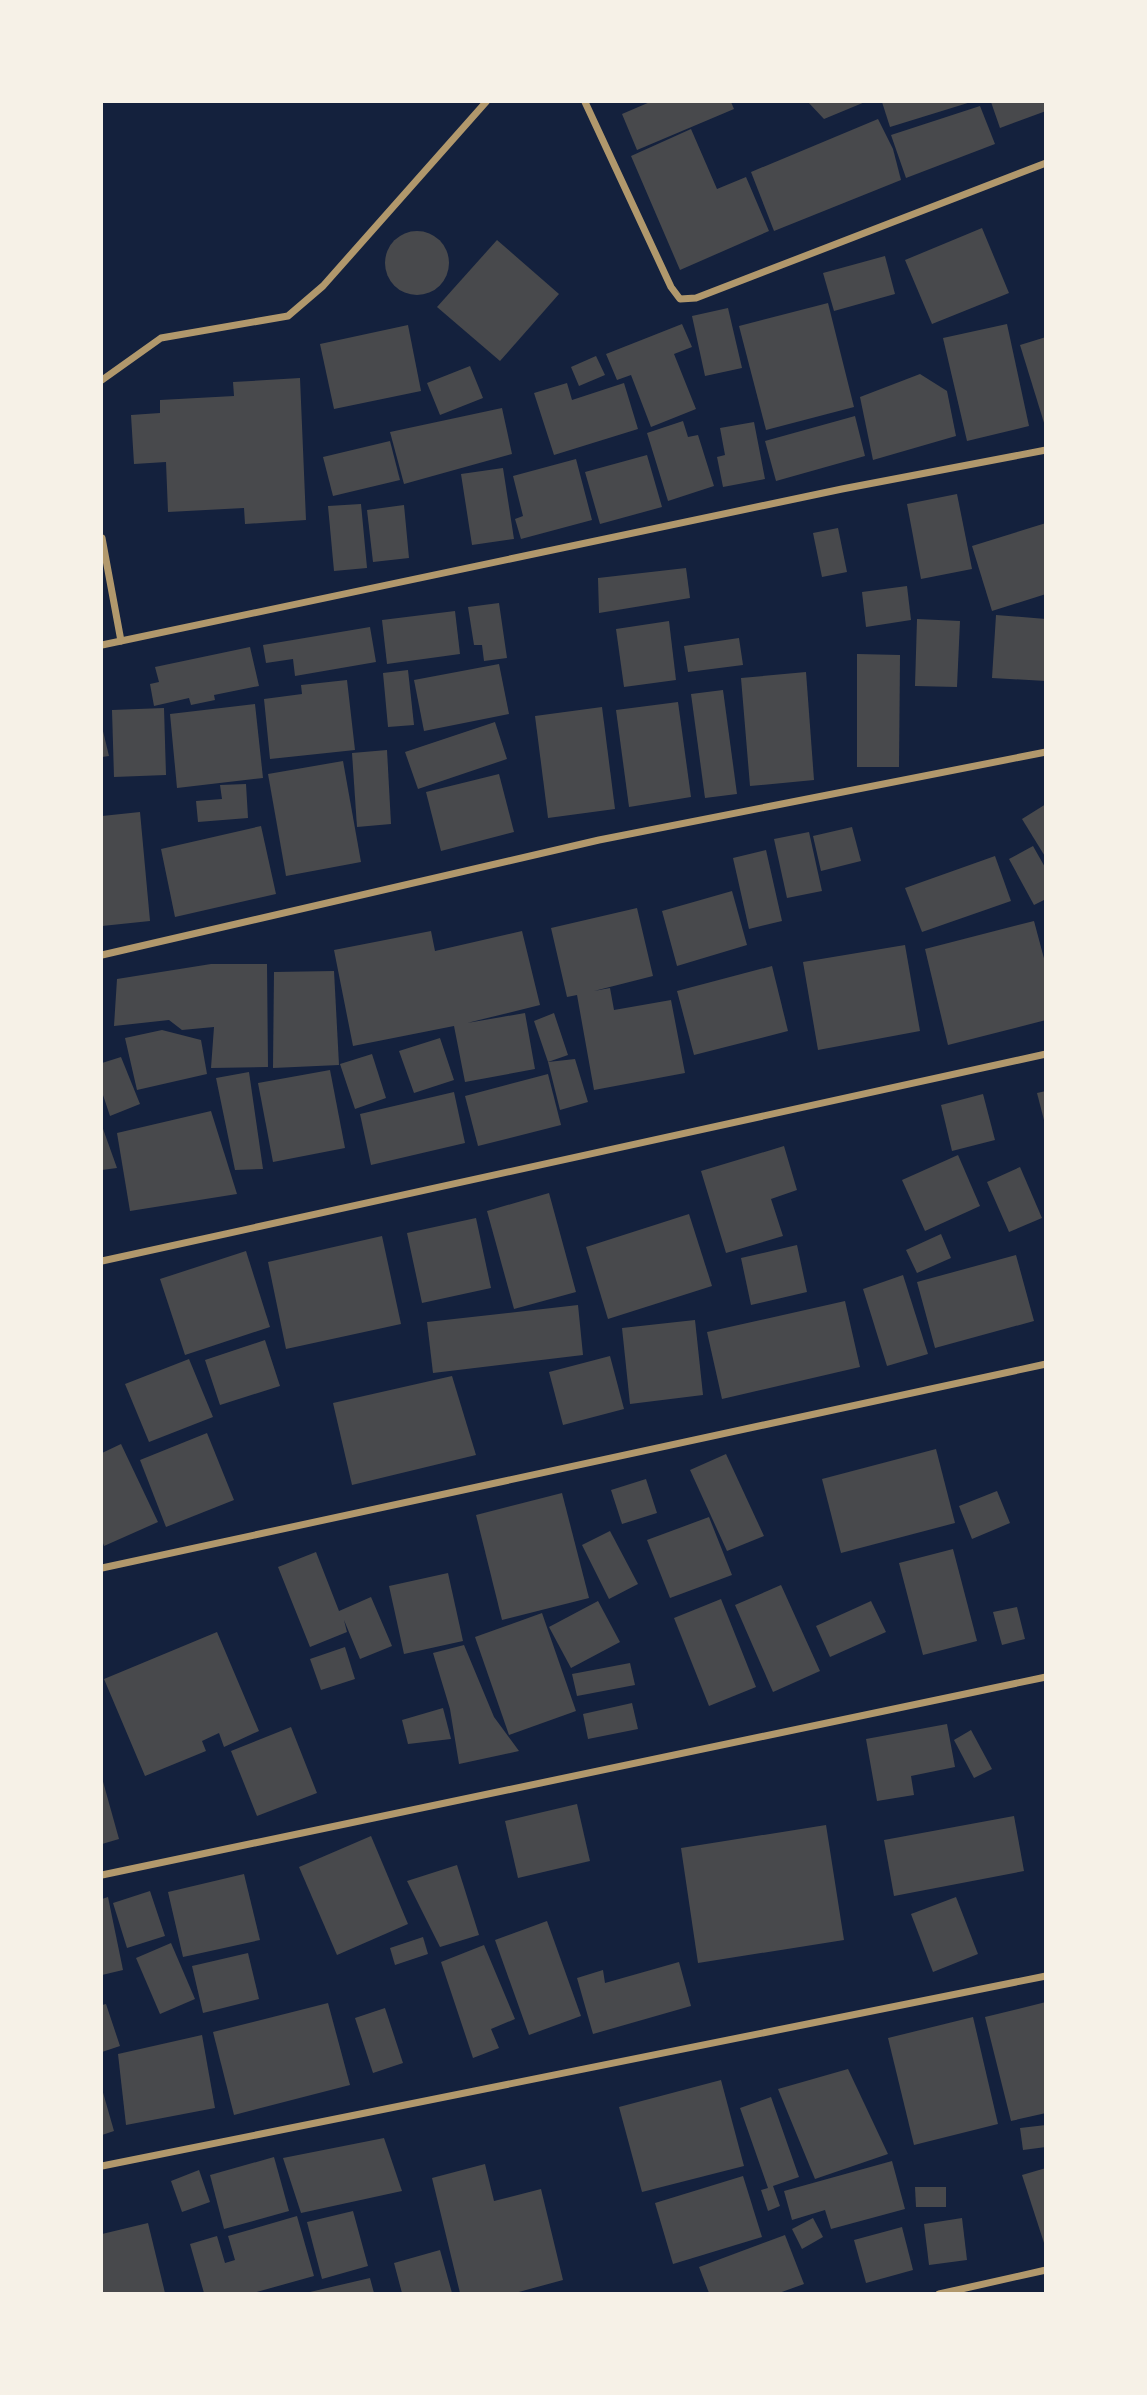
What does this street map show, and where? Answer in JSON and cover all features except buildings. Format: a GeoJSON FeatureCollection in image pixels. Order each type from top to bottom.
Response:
{"type":"FeatureCollection","features":[{"type":"Feature","properties":{"kind":"street"},"geometry":{"type":"LineString","coordinates":[[102,380],[161,338],[288,316],[323,286],[486,102]]}},
{"type":"Feature","properties":{"kind":"street"},"geometry":{"type":"LineString","coordinates":[[585,102],[671,286],[680,299],[696,298],[1045,163]]}},
{"type":"Feature","properties":{"kind":"street"},"geometry":{"type":"LineString","coordinates":[[102,645],[828,492],[1045,450]]}},
{"type":"Feature","properties":{"kind":"street"},"geometry":{"type":"LineString","coordinates":[[102,538],[121,641]]}},
{"type":"Feature","properties":{"kind":"street"},"geometry":{"type":"LineString","coordinates":[[102,956],[599,839],[1045,752]]}},
{"type":"Feature","properties":{"kind":"street"},"geometry":{"type":"LineString","coordinates":[[102,1261],[1045,1054]]}},
{"type":"Feature","properties":{"kind":"street"},"geometry":{"type":"LineString","coordinates":[[102,1568],[1045,1364]]}},
{"type":"Feature","properties":{"kind":"street"},"geometry":{"type":"LineString","coordinates":[[102,1875],[1045,1677]]}},
{"type":"Feature","properties":{"kind":"street"},"geometry":{"type":"LineString","coordinates":[[102,2166],[1045,1976]]}},
{"type":"Feature","properties":{"kind":"street"},"geometry":{"type":"LineString","coordinates":[[939,2294],[1045,2270]]}}]}
